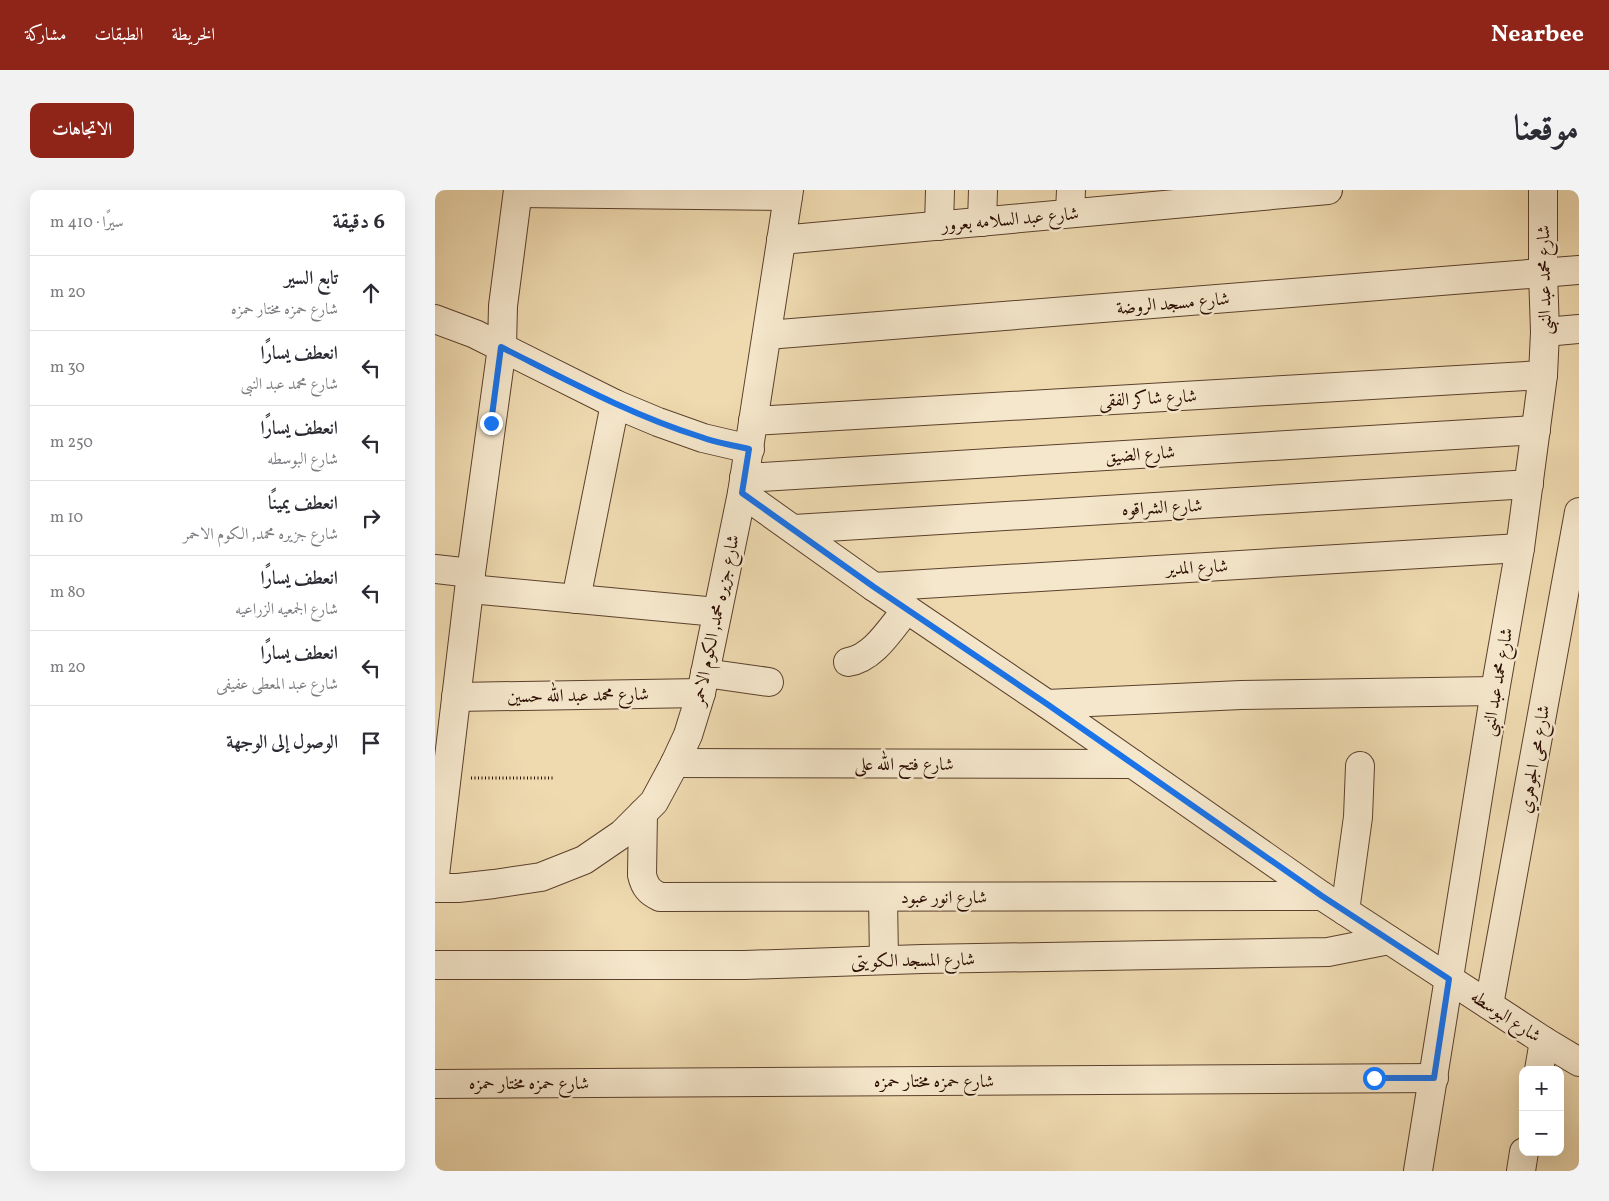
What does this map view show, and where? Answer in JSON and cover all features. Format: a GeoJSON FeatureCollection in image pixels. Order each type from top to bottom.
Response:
{"type":"FeatureCollection","features":[{"type":"Feature","properties":{"kind":"street"},"geometry":{"type":"LineString","coordinates":[[939,226],[940,190]]}},
{"type":"Feature","properties":{"kind":"street"},"geometry":{"type":"LineString","coordinates":[[982,222],[983,190]]}},
{"type":"Feature","properties":{"kind":"street","name":"شارع عبد السلامه بعرور"},"geometry":{"type":"LineString","coordinates":[[781,240],[982,222],[1071,202],[1328,190]]}},
{"type":"Feature","properties":{"kind":"street","name":"شارع محمد عبد النبى"},"geometry":{"type":"LineString","coordinates":[[1418,1171],[1495,691],[1520,548],[1536,430],[1543,375],[1545,332],[1543,190]]}},
{"type":"Feature","properties":{"kind":"street"},"geometry":{"type":"LineString","coordinates":[[435,875],[446,778],[448,710],[471,581],[501,347],[503,306],[518,192],[789,193]]}},
{"type":"Feature","properties":{"kind":"street","name":"شارع جزيره محمد, الكوم الاحمر"},"geometry":{"type":"LineString","coordinates":[[435,888],[458,888],[541,877],[584,860],[622,834],[654,802],[675,763],[688,735],[703,683],[743,485],[789,193]]}},
{"type":"Feature","properties":{"kind":"street","name":"شارع مسجد الروضة"},"geometry":{"type":"LineString","coordinates":[[767,335],[1579,270]]}},
{"type":"Feature","properties":{"kind":"street"},"geometry":{"type":"LineString","coordinates":[[435,319],[475,334],[615,404],[658,422],[703,438],[749,449]]}},
{"type":"Feature","properties":{"kind":"street"},"geometry":{"type":"LineString","coordinates":[[1545,332],[1579,329]]}},
{"type":"Feature","properties":{"kind":"street","name":"شارع شاكر الفقى"},"geometry":{"type":"LineString","coordinates":[[753,421],[1543,375]]}},
{"type":"Feature","properties":{"kind":"street"},"geometry":{"type":"LineString","coordinates":[[576,599],[615,404]]}},
{"type":"Feature","properties":{"kind":"street","name":"شارع الضيق"},"geometry":{"type":"LineString","coordinates":[[743,485],[1536,430]]}},
{"type":"Feature","properties":{"kind":"street","name":"شارع الشراقوه"},"geometry":{"type":"LineString","coordinates":[[794,529],[1529,484]]}},
{"type":"Feature","properties":{"kind":"street","name":"شارع البوسطه"},"geometry":{"type":"LineString","coordinates":[[743,485],[794,529],[874,587],[1047,704],[1322,896],[1579,1062]]}},
{"type":"Feature","properties":{"kind":"street","name":"شارع محى الجوهري"},"geometry":{"type":"LineString","coordinates":[[1489,1005],[1579,512]]}},
{"type":"Feature","properties":{"kind":"street","name":"شارع المدير"},"geometry":{"type":"LineString","coordinates":[[874,587],[1520,548]]}},
{"type":"Feature","properties":{"kind":"street"},"geometry":{"type":"LineString","coordinates":[[435,569],[471,581],[576,599],[717,612]]}},
{"type":"Feature","properties":{"kind":"street"},"geometry":{"type":"LineString","coordinates":[[848,662],[866,656],[882,640],[907,609]]}},
{"type":"Feature","properties":{"kind":"street","name":"شارع محمد عبد الله حسين"},"geometry":{"type":"LineString","coordinates":[[448,710],[703,683],[769,682]]}},
{"type":"Feature","properties":{"kind":"street"},"geometry":{"type":"LineString","coordinates":[[1047,704],[1241,695],[1495,691]]}},
{"type":"Feature","properties":{"kind":"street","name":"شارع فتح الله على"},"geometry":{"type":"LineString","coordinates":[[675,763],[1133,764]]}},
{"type":"Feature","properties":{"kind":"street"},"geometry":{"type":"LineString","coordinates":[[1345,911],[1358,817],[1360,766]]}},
{"type":"Feature","properties":{"kind":"street","name":"شارع انور عبود"},"geometry":{"type":"LineString","coordinates":[[643,813],[642,875],[645,885],[651,893],[660,898],[1322,896]]}},
{"type":"Feature","properties":{"kind":"street"},"geometry":{"type":"LineString","coordinates":[[883,897],[884,960]]}},
{"type":"Feature","properties":{"kind":"street","name":"شارع المسجد الكويتى"},"geometry":{"type":"LineString","coordinates":[[435,965],[745,965],[884,960],[1328,952],[1389,940]]}},
{"type":"Feature","properties":{"kind":"street"},"geometry":{"type":"LineString","coordinates":[[1540,1066],[1544,1041]]}},
{"type":"Feature","properties":{"kind":"street","name":"شارع حمزه مختار حمزه"},"geometry":{"type":"LineString","coordinates":[[435,1084],[1434,1078]]}},
{"type":"Feature","properties":{"kind":"street"},"geometry":{"type":"LineString","coordinates":[[1521,1171],[1523,1156]]}},
{"type":"Feature","properties":{"kind":"path"},"geometry":{"type":"LineString","coordinates":[[446,778],[553,778]]}},
{"type":"Feature","properties":{"kind":"route"},"geometry":{"type":"LineString","coordinates":[[491,423],[501,347],[615,404],[658,422],[703,438],[749,449],[742,493],[874,587],[1047,704],[1322,896],[1449,979],[1434,1078],[1374,1078]]}}]}
